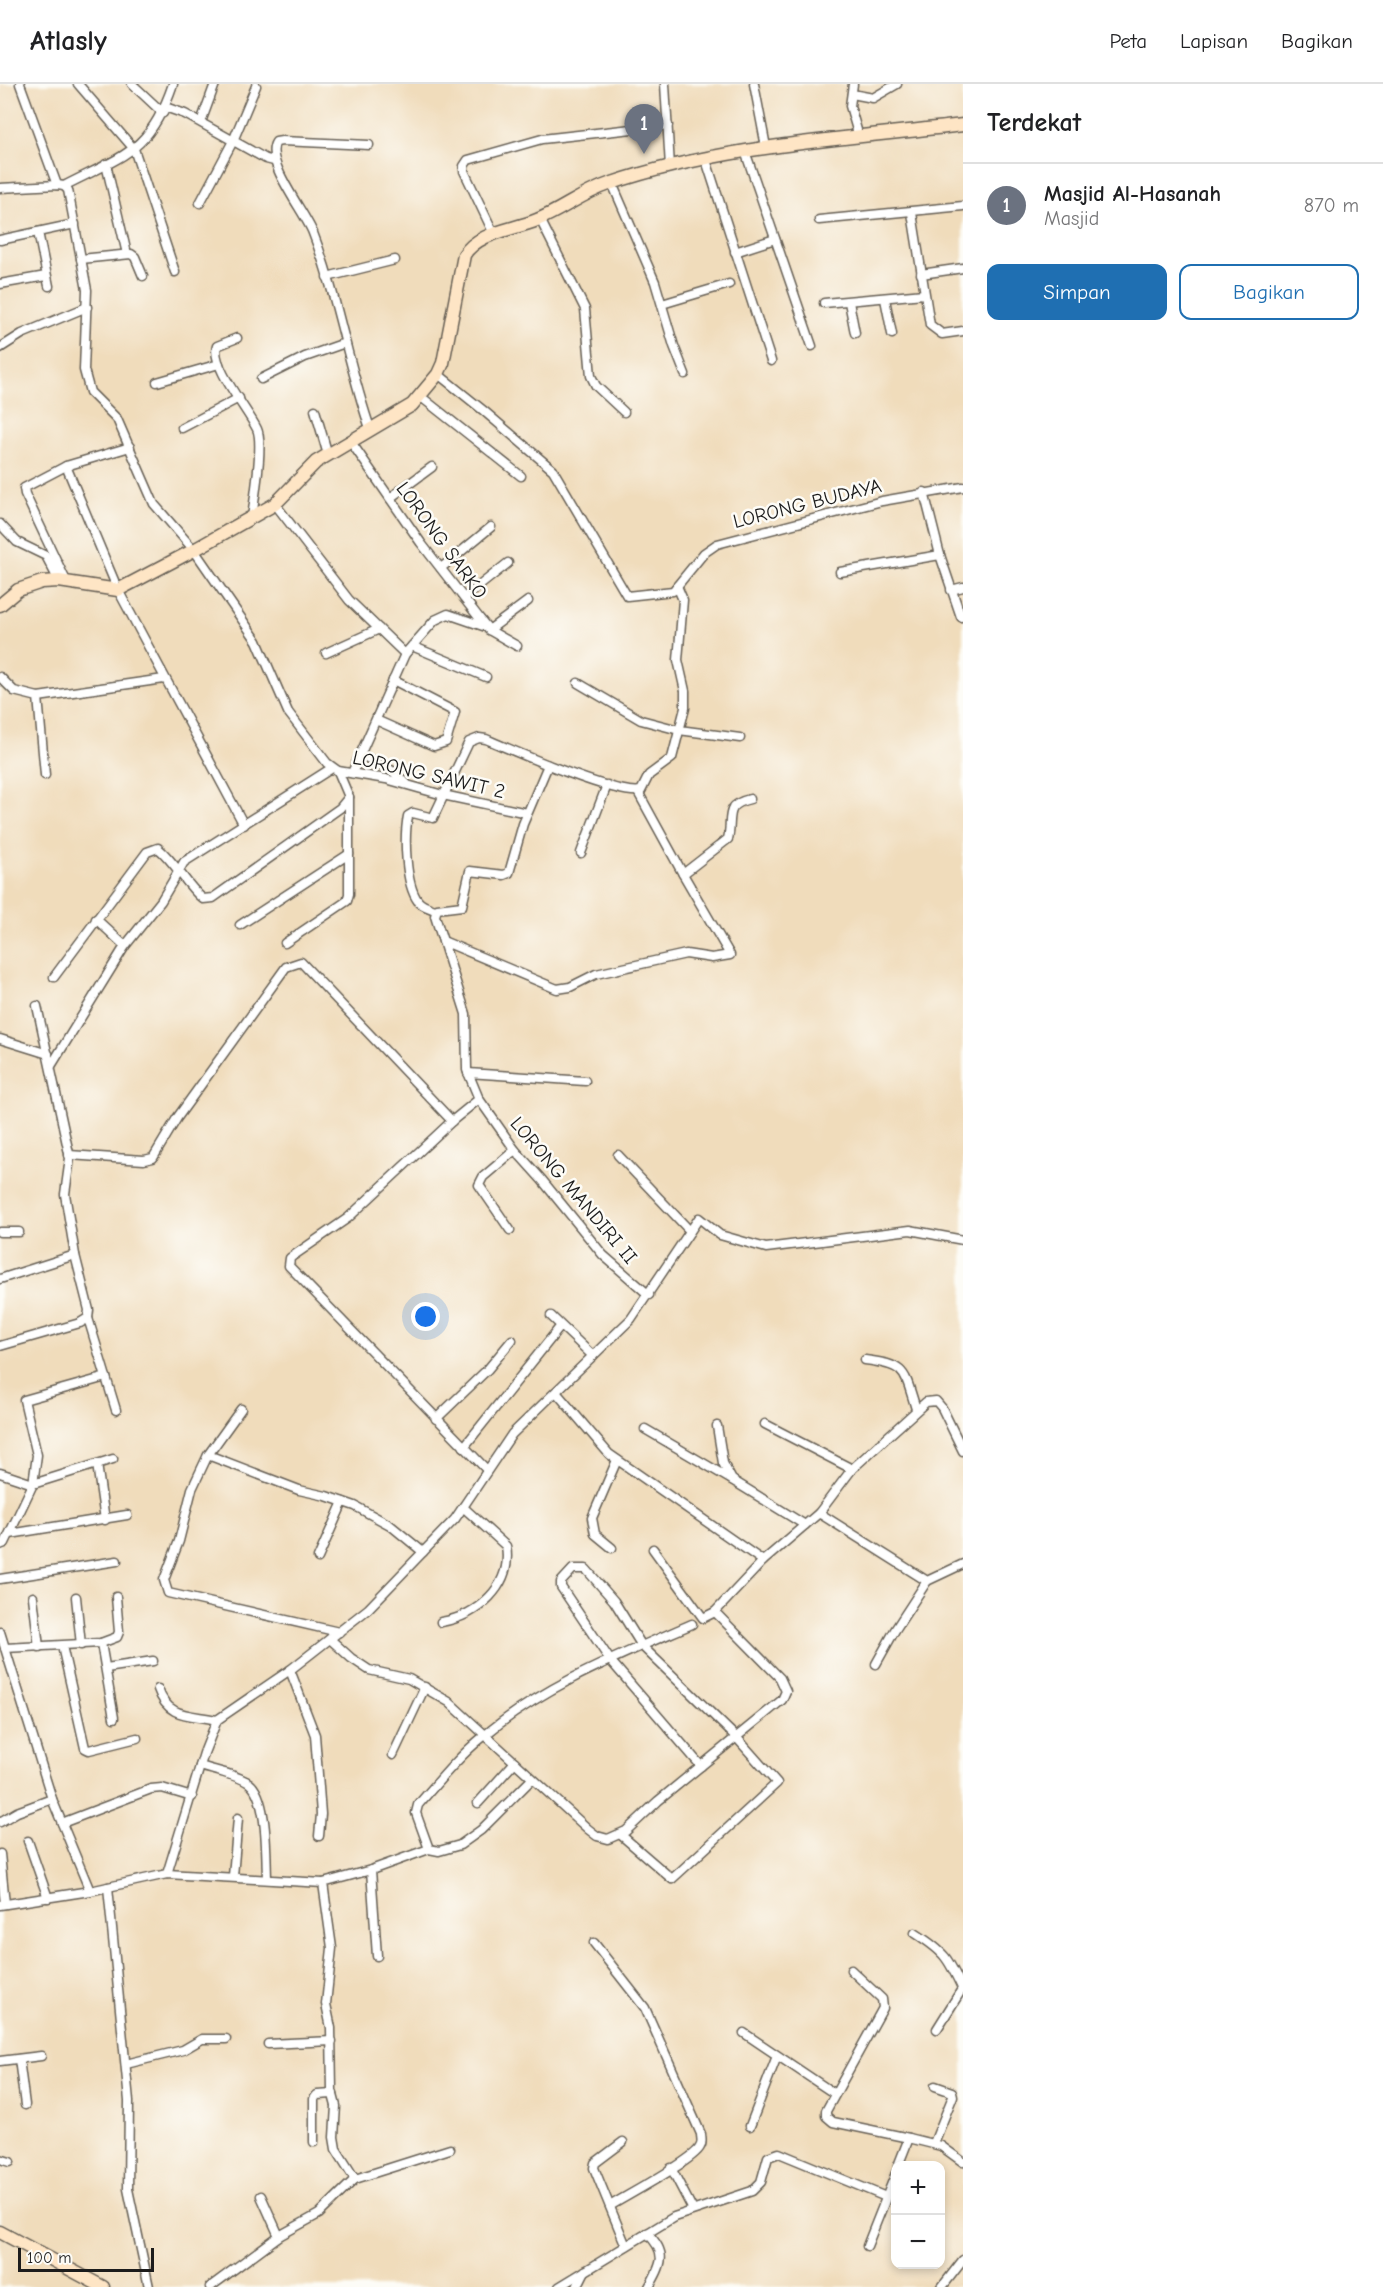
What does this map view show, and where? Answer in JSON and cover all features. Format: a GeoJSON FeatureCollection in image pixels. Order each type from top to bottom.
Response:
{"type":"FeatureCollection","features":[{"type":"Feature","properties":{"kind":"street","name":"LORONG SAWIT 2"},"geometry":{"type":"LineString","coordinates":[[20,84],[61,186],[68,190],[87,307],[86,381],[95,399],[117,419],[154,504],[194,550],[257,640],[288,712],[335,769],[407,783],[443,795],[527,813]]}},
{"type":"Feature","properties":{"kind":"street"},"geometry":{"type":"LineString","coordinates":[[78,84],[134,148],[175,272]]}},
{"type":"Feature","properties":{"kind":"street"},"geometry":{"type":"LineString","coordinates":[[132,84],[164,110],[181,112],[266,159],[274,160]]}},
{"type":"Feature","properties":{"kind":"street"},"geometry":{"type":"LineString","coordinates":[[0,188],[61,186],[134,148],[153,130],[164,110],[173,84]]}},
{"type":"Feature","properties":{"kind":"street"},"geometry":{"type":"LineString","coordinates":[[201,123],[214,84]]}},
{"type":"Feature","properties":{"kind":"street"},"geometry":{"type":"LineString","coordinates":[[665,84],[670,167]]}},
{"type":"Feature","properties":{"kind":"street"},"geometry":{"type":"LineString","coordinates":[[754,84],[766,147]]}},
{"type":"Feature","properties":{"kind":"street"},"geometry":{"type":"LineString","coordinates":[[853,84],[850,106],[859,137]]}},
{"type":"Feature","properties":{"kind":"street"},"geometry":{"type":"LineString","coordinates":[[852,94],[873,98],[897,84]]}},
{"type":"Feature","properties":{"kind":"street"},"geometry":{"type":"LineString","coordinates":[[200,203],[233,141],[256,86]]}},
{"type":"Feature","properties":{"kind":"street"},"geometry":{"type":"LineString","coordinates":[[494,234],[464,171],[468,160],[542,139],[668,125]]}},
{"type":"Feature","properties":{"kind":"street"},"geometry":{"type":"LineString","coordinates":[[0,605],[30,584],[63,582],[118,590],[275,504],[316,462],[412,405],[438,374],[443,363],[464,255],[476,242],[540,219],[574,198],[612,183],[670,167],[766,147],[963,125]]}},
{"type":"Feature","properties":{"kind":"street"},"geometry":{"type":"LineString","coordinates":[[369,145],[279,141],[273,147],[277,171],[304,213],[327,277],[357,391],[371,431]]}},
{"type":"Feature","properties":{"kind":"street"},"geometry":{"type":"LineString","coordinates":[[745,151],[812,346]]}},
{"type":"Feature","properties":{"kind":"street"},"geometry":{"type":"LineString","coordinates":[[706,160],[771,361]]}},
{"type":"Feature","properties":{"kind":"street"},"geometry":{"type":"LineString","coordinates":[[106,164],[128,254]]}},
{"type":"Feature","properties":{"kind":"street"},"geometry":{"type":"LineString","coordinates":[[612,183],[655,282],[685,374]]}},
{"type":"Feature","properties":{"kind":"street"},"geometry":{"type":"LineString","coordinates":[[819,220],[912,213],[963,206]]}},
{"type":"Feature","properties":{"kind":"street"},"geometry":{"type":"LineString","coordinates":[[912,213],[928,318],[934,330],[942,334],[963,331]]}},
{"type":"Feature","properties":{"kind":"street"},"geometry":{"type":"LineString","coordinates":[[540,219],[585,309],[591,376],[596,386],[624,412]]}},
{"type":"Feature","properties":{"kind":"street"},"geometry":{"type":"LineString","coordinates":[[0,240],[75,224]]}},
{"type":"Feature","properties":{"kind":"street"},"geometry":{"type":"LineString","coordinates":[[38,232],[49,286]]}},
{"type":"Feature","properties":{"kind":"street"},"geometry":{"type":"LineString","coordinates":[[735,252],[775,239]]}},
{"type":"Feature","properties":{"kind":"street"},"geometry":{"type":"LineString","coordinates":[[81,259],[128,254],[135,257],[143,276]]}},
{"type":"Feature","properties":{"kind":"street"},"geometry":{"type":"LineString","coordinates":[[327,277],[395,260]]}},
{"type":"Feature","properties":{"kind":"street"},"geometry":{"type":"LineString","coordinates":[[921,274],[963,268]]}},
{"type":"Feature","properties":{"kind":"street"},"geometry":{"type":"LineString","coordinates":[[0,284],[46,276]]}},
{"type":"Feature","properties":{"kind":"street"},"geometry":{"type":"LineString","coordinates":[[662,304],[729,284]]}},
{"type":"Feature","properties":{"kind":"street"},"geometry":{"type":"LineString","coordinates":[[825,303],[924,294]]}},
{"type":"Feature","properties":{"kind":"street"},"geometry":{"type":"LineString","coordinates":[[885,299],[892,334]]}},
{"type":"Feature","properties":{"kind":"street"},"geometry":{"type":"LineString","coordinates":[[849,302],[855,333]]}},
{"type":"Feature","properties":{"kind":"street"},"geometry":{"type":"LineString","coordinates":[[0,348],[22,334],[87,307]]}},
{"type":"Feature","properties":{"kind":"street"},"geometry":{"type":"LineString","coordinates":[[237,338],[218,346],[219,364],[257,429],[260,440],[252,518]]}},
{"type":"Feature","properties":{"kind":"street"},"geometry":{"type":"LineString","coordinates":[[261,380],[305,357],[345,343]]}},
{"type":"Feature","properties":{"kind":"street"},"geometry":{"type":"LineString","coordinates":[[157,382],[219,364]]}},
{"type":"Feature","properties":{"kind":"street"},"geometry":{"type":"LineString","coordinates":[[438,374],[553,470],[625,594],[630,596],[670,592],[677,586],[683,600],[678,663],[686,691],[685,708],[672,758],[649,775],[638,792]]}},
{"type":"Feature","properties":{"kind":"street"},"geometry":{"type":"LineString","coordinates":[[420,396],[521,476]]}},
{"type":"Feature","properties":{"kind":"street"},"geometry":{"type":"LineString","coordinates":[[182,428],[239,398]]}},
{"type":"Feature","properties":{"kind":"street"},"geometry":{"type":"LineString","coordinates":[[315,410],[328,455]]}},
{"type":"Feature","properties":{"kind":"street","name":"LORONG SARKO"},"geometry":{"type":"LineString","coordinates":[[351,442],[441,568],[488,629],[517,646]]}},
{"type":"Feature","properties":{"kind":"street"},"geometry":{"type":"LineString","coordinates":[[63,582],[24,488],[66,466],[130,447]]}},
{"type":"Feature","properties":{"kind":"street"},"geometry":{"type":"LineString","coordinates":[[66,466],[118,590],[244,825]]}},
{"type":"Feature","properties":{"kind":"street"},"geometry":{"type":"LineString","coordinates":[[390,498],[432,467]]}},
{"type":"Feature","properties":{"kind":"street","name":"LORONG BUDAYA"},"geometry":{"type":"LineString","coordinates":[[677,586],[704,553],[717,544],[815,517],[924,492],[963,487]]}},
{"type":"Feature","properties":{"kind":"street"},"geometry":{"type":"LineString","coordinates":[[924,492],[940,555],[961,617]]}},
{"type":"Feature","properties":{"kind":"street"},"geometry":{"type":"LineString","coordinates":[[275,504],[350,600],[405,654]]}},
{"type":"Feature","properties":{"kind":"street"},"geometry":{"type":"LineString","coordinates":[[0,524],[17,542],[46,556],[63,582]]}},
{"type":"Feature","properties":{"kind":"street"},"geometry":{"type":"LineString","coordinates":[[441,568],[491,527]]}},
{"type":"Feature","properties":{"kind":"street"},"geometry":{"type":"LineString","coordinates":[[840,572],[940,555]]}},
{"type":"Feature","properties":{"kind":"street"},"geometry":{"type":"LineString","coordinates":[[464,598],[508,563]]}},
{"type":"Feature","properties":{"kind":"street"},"geometry":{"type":"LineString","coordinates":[[951,590],[963,587]]}},
{"type":"Feature","properties":{"kind":"street"},"geometry":{"type":"LineString","coordinates":[[352,773],[405,654],[441,615],[448,614],[488,629],[528,602]]}},
{"type":"Feature","properties":{"kind":"street"},"geometry":{"type":"LineString","coordinates":[[326,653],[379,629]]}},
{"type":"Feature","properties":{"kind":"street"},"geometry":{"type":"LineString","coordinates":[[412,646],[486,676]]}},
{"type":"Feature","properties":{"kind":"street"},"geometry":{"type":"LineString","coordinates":[[0,677],[14,691],[38,697],[164,679]]}},
{"type":"Feature","properties":{"kind":"street"},"geometry":{"type":"LineString","coordinates":[[376,720],[434,746],[446,742],[455,712],[393,680]]}},
{"type":"Feature","properties":{"kind":"street"},"geometry":{"type":"LineString","coordinates":[[578,683],[632,716],[679,730],[740,738]]}},
{"type":"Feature","properties":{"kind":"street"},"geometry":{"type":"LineString","coordinates":[[38,697],[45,775]]}},
{"type":"Feature","properties":{"kind":"street"},"geometry":{"type":"LineString","coordinates":[[443,941],[557,989],[570,987],[596,974],[686,954],[712,958],[730,956],[638,792],[607,785],[548,765],[479,738],[469,742],[433,818],[410,814],[405,837],[407,863],[418,901],[435,910],[443,941],[468,1019],[468,1073],[585,1081]]}},
{"type":"Feature","properties":{"kind":"street"},"geometry":{"type":"LineString","coordinates":[[361,755],[391,770],[407,783]]}},
{"type":"Feature","properties":{"kind":"street"},"geometry":{"type":"LineString","coordinates":[[435,910],[441,907],[462,906],[470,871],[504,875],[509,873],[527,813],[548,765]]}},
{"type":"Feature","properties":{"kind":"street"},"geometry":{"type":"LineString","coordinates":[[51,1066],[124,946],[161,901],[184,862],[335,769],[349,797],[350,894],[347,901],[285,943]]}},
{"type":"Feature","properties":{"kind":"street"},"geometry":{"type":"LineString","coordinates":[[581,853],[607,785]]}},
{"type":"Feature","properties":{"kind":"street"},"geometry":{"type":"LineString","coordinates":[[54,977],[147,852],[158,848],[179,868],[198,895],[203,899],[213,898],[340,808],[349,797]]}},
{"type":"Feature","properties":{"kind":"street"},"geometry":{"type":"LineString","coordinates":[[683,874],[728,839],[731,812],[740,801],[750,799]]}},
{"type":"Feature","properties":{"kind":"street"},"geometry":{"type":"LineString","coordinates":[[240,925],[349,854]]}},
{"type":"Feature","properties":{"kind":"street"},"geometry":{"type":"LineString","coordinates":[[96,919],[124,946]]}},
{"type":"Feature","properties":{"kind":"street"},"geometry":{"type":"LineString","coordinates":[[69,1155],[144,1160],[153,1158],[197,1090],[286,968],[295,962],[301,962],[452,1121]]}},
{"type":"Feature","properties":{"kind":"street"},"geometry":{"type":"LineString","coordinates":[[37,1006],[69,1155],[65,1189],[75,1255],[89,1310],[88,1318],[116,1410]]}},
{"type":"Feature","properties":{"kind":"street"},"geometry":{"type":"LineString","coordinates":[[0,1039],[48,1054]]}},
{"type":"Feature","properties":{"kind":"street","name":"LORONG MANDIRI II"},"geometry":{"type":"LineString","coordinates":[[468,1073],[479,1100],[515,1150],[603,1255],[649,1295]]}},
{"type":"Feature","properties":{"kind":"street"},"geometry":{"type":"LineString","coordinates":[[479,1100],[452,1121],[348,1218],[290,1258],[288,1262],[289,1266],[487,1470]]}},
{"type":"Feature","properties":{"kind":"street"},"geometry":{"type":"LineString","coordinates":[[510,1230],[479,1185],[483,1177],[515,1150]]}},
{"type":"Feature","properties":{"kind":"street"},"geometry":{"type":"LineString","coordinates":[[618,1155],[690,1231]]}},
{"type":"Feature","properties":{"kind":"street"},"geometry":{"type":"LineString","coordinates":[[167,1874],[200,1766],[217,1720],[290,1670],[368,1609],[423,1552],[463,1507],[512,1434],[631,1319],[699,1218],[720,1235],[766,1248],[910,1230],[963,1240]]}},
{"type":"Feature","properties":{"kind":"street"},"geometry":{"type":"LineString","coordinates":[[0,1232],[19,1232]]}},
{"type":"Feature","properties":{"kind":"street"},"geometry":{"type":"LineString","coordinates":[[0,1279],[75,1255]]}},
{"type":"Feature","properties":{"kind":"street"},"geometry":{"type":"LineString","coordinates":[[551,1316],[593,1356]]}},
{"type":"Feature","properties":{"kind":"street"},"geometry":{"type":"LineString","coordinates":[[0,1346],[80,1323],[88,1318]]}},
{"type":"Feature","properties":{"kind":"street"},"geometry":{"type":"LineString","coordinates":[[464,1447],[560,1327]]}},
{"type":"Feature","properties":{"kind":"street"},"geometry":{"type":"LineString","coordinates":[[436,1419],[488,1369],[512,1340]]}},
{"type":"Feature","properties":{"kind":"street"},"geometry":{"type":"LineString","coordinates":[[865,1359],[891,1363],[899,1368],[907,1378],[916,1409]]}},
{"type":"Feature","properties":{"kind":"street"},"geometry":{"type":"LineString","coordinates":[[0,1545],[5,1543],[33,1484],[36,1455],[24,1400],[106,1377]]}},
{"type":"Feature","properties":{"kind":"street"},"geometry":{"type":"LineString","coordinates":[[556,1392],[609,1454],[763,1561]]}},
{"type":"Feature","properties":{"kind":"street"},"geometry":{"type":"LineString","coordinates":[[653,1549],[703,1618],[715,1612],[763,1561],[819,1513],[852,1469],[926,1402],[936,1401],[942,1408],[963,1451]]}},
{"type":"Feature","properties":{"kind":"street"},"geometry":{"type":"LineString","coordinates":[[241,1408],[208,1455],[192,1489],[179,1541],[164,1580],[168,1593],[339,1632]]}},
{"type":"Feature","properties":{"kind":"street"},"geometry":{"type":"LineString","coordinates":[[765,1424],[852,1469]]}},
{"type":"Feature","properties":{"kind":"street"},"geometry":{"type":"LineString","coordinates":[[717,1426],[723,1463],[732,1480]]}},
{"type":"Feature","properties":{"kind":"street"},"geometry":{"type":"LineString","coordinates":[[645,1429],[805,1525]]}},
{"type":"Feature","properties":{"kind":"street"},"geometry":{"type":"LineString","coordinates":[[208,1455],[299,1490],[343,1502],[390,1525],[423,1552]]}},
{"type":"Feature","properties":{"kind":"street"},"geometry":{"type":"LineString","coordinates":[[0,1473],[33,1484],[113,1459]]}},
{"type":"Feature","properties":{"kind":"street"},"geometry":{"type":"LineString","coordinates":[[612,1548],[595,1534],[592,1518],[617,1460]]}},
{"type":"Feature","properties":{"kind":"street"},"geometry":{"type":"LineString","coordinates":[[97,1464],[105,1520]]}},
{"type":"Feature","properties":{"kind":"street"},"geometry":{"type":"LineString","coordinates":[[318,1558],[343,1502]]}},
{"type":"Feature","properties":{"kind":"street"},"geometry":{"type":"LineString","coordinates":[[441,1622],[472,1613],[492,1593],[508,1571],[506,1546],[463,1507]]}},
{"type":"Feature","properties":{"kind":"street"},"geometry":{"type":"LineString","coordinates":[[819,1513],[927,1581]]}},
{"type":"Feature","properties":{"kind":"street"},"geometry":{"type":"LineString","coordinates":[[9,1534],[127,1515]]}},
{"type":"Feature","properties":{"kind":"street"},"geometry":{"type":"LineString","coordinates":[[0,1579],[117,1561]]}},
{"type":"Feature","properties":{"kind":"street"},"geometry":{"type":"LineString","coordinates":[[876,1664],[927,1581],[963,1564]]}},
{"type":"Feature","properties":{"kind":"street"},"geometry":{"type":"LineString","coordinates":[[621,1835],[672,1879],[777,1783],[737,1738],[642,1646],[614,1601],[586,1569],[573,1569],[561,1582],[561,1587],[610,1660],[701,1766]]}},
{"type":"Feature","properties":{"kind":"street"},"geometry":{"type":"LineString","coordinates":[[33,1597],[39,1647]]}},
{"type":"Feature","properties":{"kind":"street"},"geometry":{"type":"LineString","coordinates":[[76,1597],[81,1645]]}},
{"type":"Feature","properties":{"kind":"street"},"geometry":{"type":"LineString","coordinates":[[5,1648],[101,1643],[117,1636],[119,1632],[116,1597]]}},
{"type":"Feature","properties":{"kind":"street"},"geometry":{"type":"LineString","coordinates":[[330,1639],[351,1658],[369,1670],[396,1674],[425,1687],[449,1702],[515,1762],[531,1780],[597,1836],[608,1839],[621,1835],[782,1700],[786,1691],[785,1684],[715,1612]]}},
{"type":"Feature","properties":{"kind":"street"},"geometry":{"type":"LineString","coordinates":[[429,1849],[416,1813],[418,1804],[461,1756],[485,1734],[526,1704],[610,1660],[692,1623]]}},
{"type":"Feature","properties":{"kind":"street"},"geometry":{"type":"LineString","coordinates":[[0,1632],[52,1799],[90,1891]]}},
{"type":"Feature","properties":{"kind":"street"},"geometry":{"type":"LineString","coordinates":[[101,1643],[114,1718]]}},
{"type":"Feature","properties":{"kind":"street"},"geometry":{"type":"LineString","coordinates":[[62,1646],[84,1748],[89,1750],[137,1738]]}},
{"type":"Feature","properties":{"kind":"street"},"geometry":{"type":"LineString","coordinates":[[106,1668],[153,1661]]}},
{"type":"Feature","properties":{"kind":"street"},"geometry":{"type":"LineString","coordinates":[[290,1670],[315,1735],[321,1814],[319,1836]]}},
{"type":"Feature","properties":{"kind":"street"},"geometry":{"type":"LineString","coordinates":[[393,1755],[425,1687]]}},
{"type":"Feature","properties":{"kind":"street"},"geometry":{"type":"LineString","coordinates":[[158,1689],[163,1705],[172,1711],[217,1720]]}},
{"type":"Feature","properties":{"kind":"street"},"geometry":{"type":"LineString","coordinates":[[478,1803],[515,1762]]}},
{"type":"Feature","properties":{"kind":"street"},"geometry":{"type":"LineString","coordinates":[[200,1766],[247,1781],[254,1786],[264,1823],[267,1879]]}},
{"type":"Feature","properties":{"kind":"street"},"geometry":{"type":"LineString","coordinates":[[0,1854],[2,1904],[90,1891],[167,1874],[323,1882],[371,1870],[429,1849],[439,1851],[460,1845],[481,1830],[531,1780]]}},
{"type":"Feature","properties":{"kind":"street"},"geometry":{"type":"LineString","coordinates":[[62,1823],[151,1789],[162,1788],[192,1797]]}},
{"type":"Feature","properties":{"kind":"street"},"geometry":{"type":"LineString","coordinates":[[0,1822],[17,1812],[52,1799]]}},
{"type":"Feature","properties":{"kind":"street"},"geometry":{"type":"LineString","coordinates":[[233,1876],[238,1818]]}},
{"type":"Feature","properties":{"kind":"street"},"geometry":{"type":"LineString","coordinates":[[28,1841],[48,1898]]}},
{"type":"Feature","properties":{"kind":"street"},"geometry":{"type":"LineString","coordinates":[[371,1870],[377,1956]]}},
{"type":"Feature","properties":{"kind":"street"},"geometry":{"type":"LineString","coordinates":[[323,1882],[332,1948],[326,2004],[332,2041],[336,2149],[355,2179]]}},
{"type":"Feature","properties":{"kind":"street"},"geometry":{"type":"LineString","coordinates":[[108,1887],[129,2101],[128,2190],[149,2287]]}},
{"type":"Feature","properties":{"kind":"street"},"geometry":{"type":"LineString","coordinates":[[915,1934],[939,1949],[947,1957],[963,1990],[937,2030]]}},
{"type":"Feature","properties":{"kind":"street"},"geometry":{"type":"LineString","coordinates":[[594,1943],[645,2008],[701,2134],[700,2149],[610,2206]]}},
{"type":"Feature","properties":{"kind":"street"},"geometry":{"type":"LineString","coordinates":[[850,1970],[882,1999],[883,2008],[826,2111],[828,2119],[934,2142],[963,2162]]}},
{"type":"Feature","properties":{"kind":"street"},"geometry":{"type":"LineString","coordinates":[[744,2033],[835,2094]]}},
{"type":"Feature","properties":{"kind":"street"},"geometry":{"type":"LineString","coordinates":[[126,2064],[183,2050],[202,2038],[226,2039]]}},
{"type":"Feature","properties":{"kind":"street"},"geometry":{"type":"LineString","coordinates":[[268,2044],[332,2041]]}},
{"type":"Feature","properties":{"kind":"street"},"geometry":{"type":"LineString","coordinates":[[0,2061],[41,2056]]}},
{"type":"Feature","properties":{"kind":"street"},"geometry":{"type":"LineString","coordinates":[[750,2126],[777,2056]]}},
{"type":"Feature","properties":{"kind":"street"},"geometry":{"type":"LineString","coordinates":[[19,2059],[25,2105]]}},
{"type":"Feature","properties":{"kind":"street"},"geometry":{"type":"LineString","coordinates":[[934,2142],[953,2096],[952,2092],[935,2086]]}},
{"type":"Feature","properties":{"kind":"street"},"geometry":{"type":"LineString","coordinates":[[314,2142],[314,2099],[317,2095],[333,2094]]}},
{"type":"Feature","properties":{"kind":"street"},"geometry":{"type":"LineString","coordinates":[[900,2161],[909,2138]]}},
{"type":"Feature","properties":{"kind":"street"},"geometry":{"type":"LineString","coordinates":[[623,2142],[596,2163],[594,2168],[626,2246]]}},
{"type":"Feature","properties":{"kind":"street"},"geometry":{"type":"LineString","coordinates":[[210,2287],[279,2236],[319,2214],[355,2179],[450,2149]]}},
{"type":"Feature","properties":{"kind":"street"},"geometry":{"type":"LineString","coordinates":[[559,2287],[674,2217],[752,2191],[760,2182],[768,2157],[779,2153],[886,2198]]}},
{"type":"Feature","properties":{"kind":"street"},"geometry":{"type":"LineString","coordinates":[[0,2159],[10,2162]]}},
{"type":"Feature","properties":{"kind":"street"},"geometry":{"type":"LineString","coordinates":[[671,2168],[693,2210]]}},
{"type":"Feature","properties":{"kind":"street"},"geometry":{"type":"LineString","coordinates":[[867,2246],[891,2186]]}},
{"type":"Feature","properties":{"kind":"street"},"geometry":{"type":"LineString","coordinates":[[261,2196],[279,2236]]}},
{"type":"Feature","properties":{"kind":"street"},"geometry":{"type":"LineString","coordinates":[[0,2232],[95,2286]]}},
{"type":"Feature","properties":{"kind":"street"},"geometry":{"type":"LineString","coordinates":[[647,2233],[659,2244],[662,2256],[649,2287]]}},
{"type":"Feature","properties":{"kind":"street"},"geometry":{"type":"LineString","coordinates":[[942,2287],[961,2271],[963,2260]]}},
{"type":"Feature","properties":{"kind":"street"},"geometry":{"type":"LineString","coordinates":[[577,2287],[586,2271]]}},
{"type":"Feature","properties":{"kind":"place","name":"Masjid Al-Hasanah"},"geometry":{"type":"Point","coordinates":[644,154]}}]}
